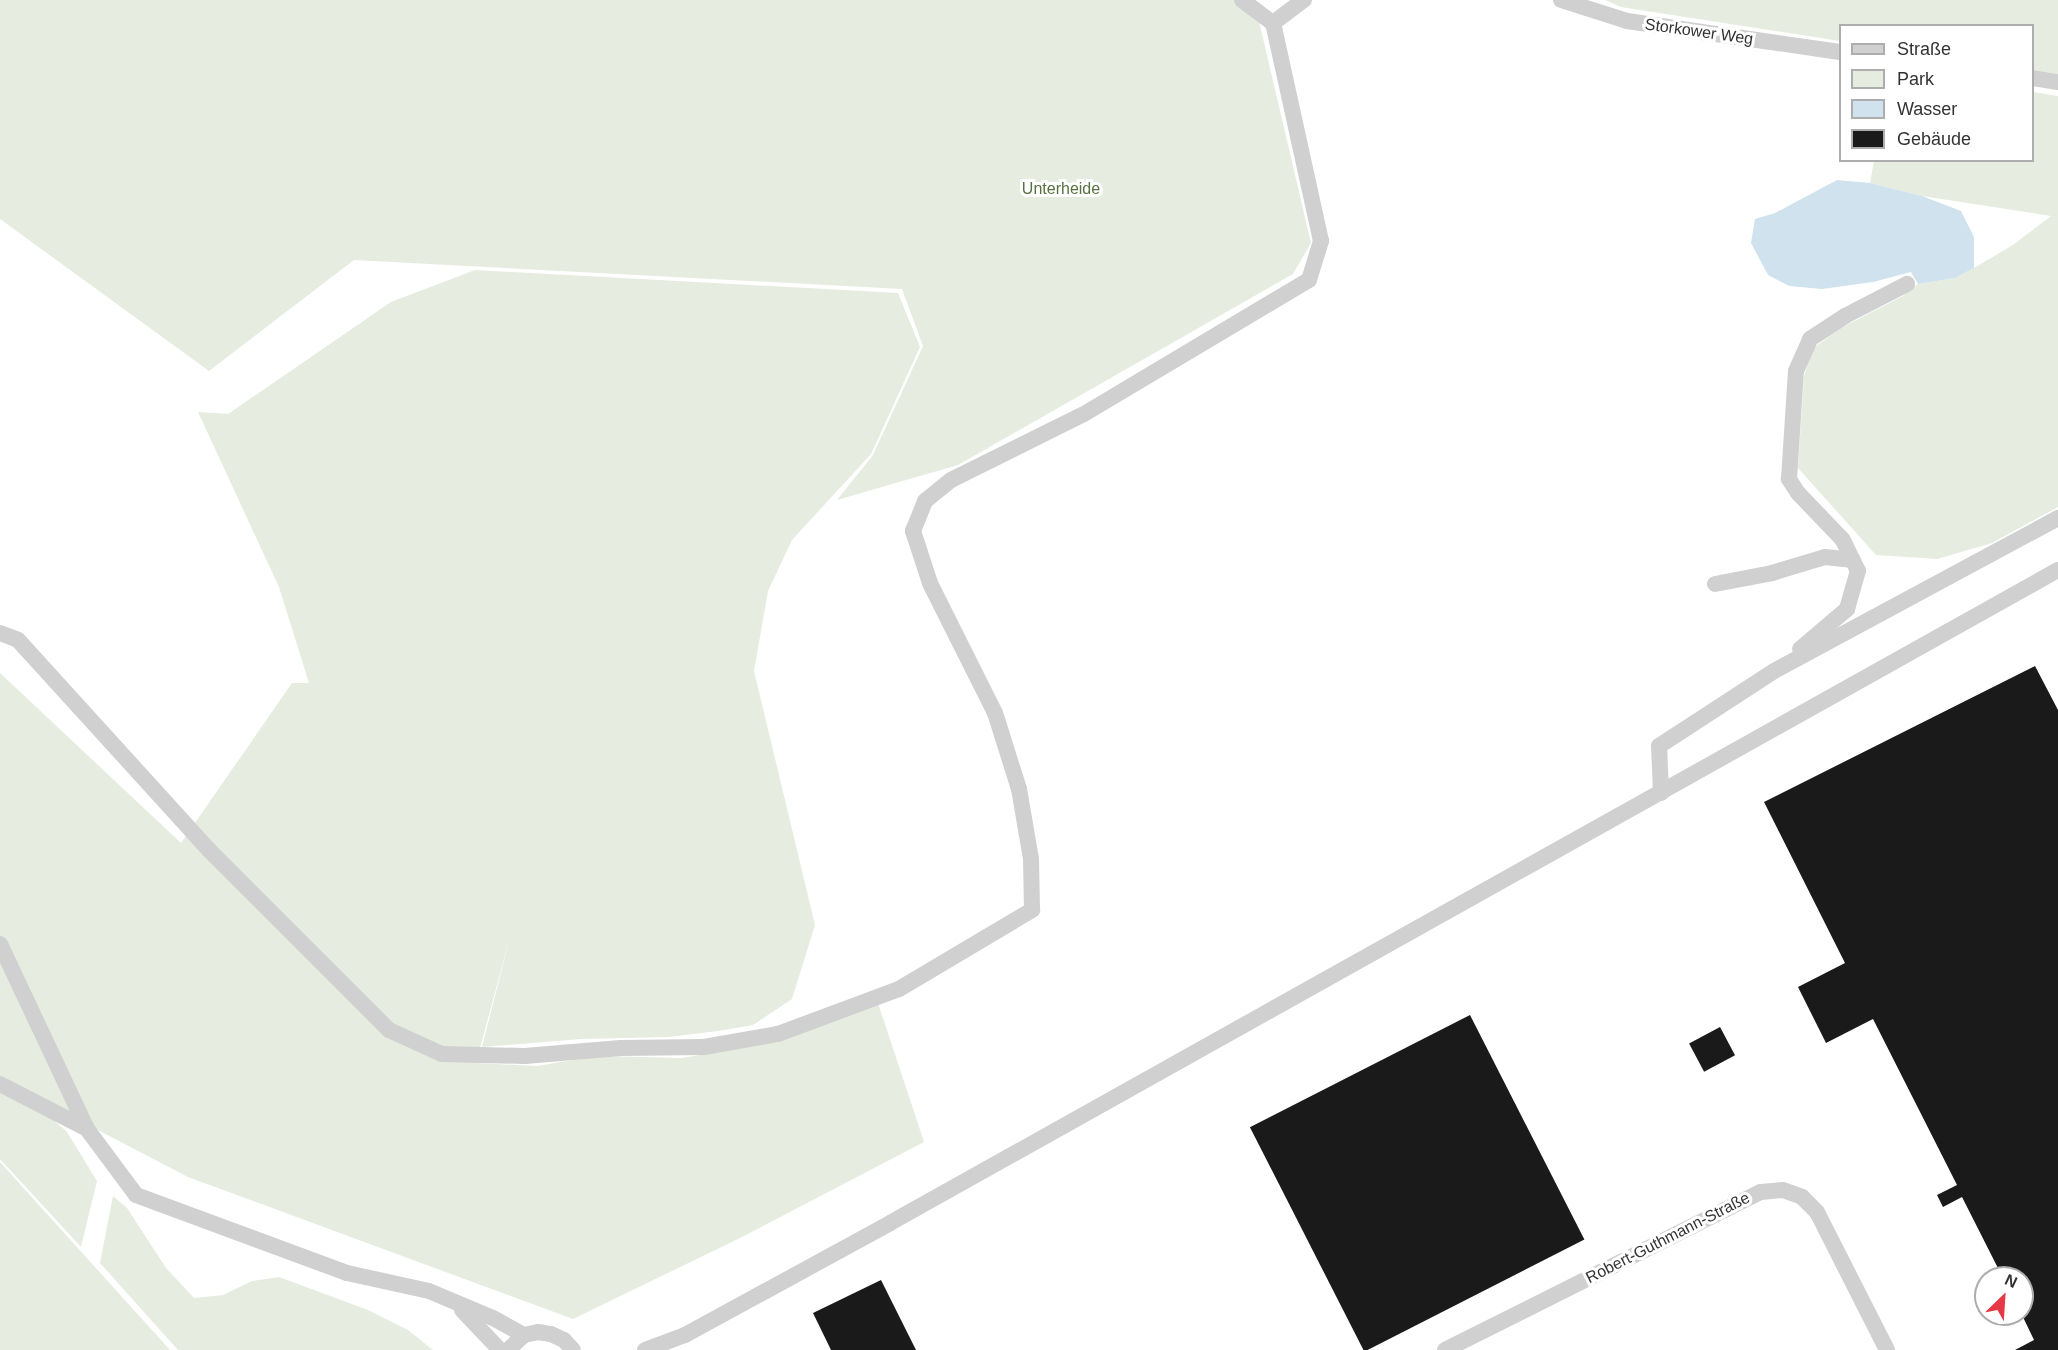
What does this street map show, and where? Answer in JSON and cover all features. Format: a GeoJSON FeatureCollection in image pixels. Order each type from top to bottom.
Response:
{"type":"FeatureCollection","features":[{"type":"Feature","properties":{"kind":"street"},"geometry":{"type":"LineString","coordinates":[[0,633],[18,640],[209,850],[389,1030],[441,1054],[525,1056],[621,1048],[704,1047],[778,1034],[899,989],[1032,910],[1031,859],[1019,789],[995,713],[930,583],[913,531],[925,501],[951,480],[1084,414],[1309,280],[1321,241],[1273,22],[1242,0]]}},
{"type":"Feature","properties":{"kind":"street"},"geometry":{"type":"LineString","coordinates":[[1273,22],[1304,0]]}},
{"type":"Feature","properties":{"kind":"street","name":"Storkower Weg"},"geometry":{"type":"LineString","coordinates":[[1561,0],[1627,21],[1839,52]]}},
{"type":"Feature","properties":{"kind":"street"},"geometry":{"type":"LineString","coordinates":[[2034,78],[2058,82]]}},
{"type":"Feature","properties":{"kind":"street"},"geometry":{"type":"LineString","coordinates":[[1774,671],[1847,609],[1858,571],[1843,540],[1798,493],[1789,479],[1796,371],[1810,339],[1845,316],[1907,284]]}},
{"type":"Feature","properties":{"kind":"street"},"geometry":{"type":"LineString","coordinates":[[1661,793],[1659,746],[1774,671],[2058,518]]}},
{"type":"Feature","properties":{"kind":"street"},"geometry":{"type":"LineString","coordinates":[[1715,584],[1772,573],[1825,557],[1853,560]]}},
{"type":"Feature","properties":{"kind":"street"},"geometry":{"type":"LineString","coordinates":[[641,1350],[685,1335],[890,1223],[2058,570]]}},
{"type":"Feature","properties":{"kind":"street"},"geometry":{"type":"LineString","coordinates":[[0,944],[87,1129],[136,1195],[347,1273],[429,1291],[493,1318],[524,1335]]}},
{"type":"Feature","properties":{"kind":"street"},"geometry":{"type":"LineString","coordinates":[[0,1084],[87,1129]]}},
{"type":"Feature","properties":{"kind":"street","name":"Robert-Guthmann-Straße"},"geometry":{"type":"LineString","coordinates":[[1445,1350],[1761,1192],[1783,1190],[1802,1197],[1817,1212],[1887,1350]]}},
{"type":"Feature","properties":{"kind":"street"},"geometry":{"type":"LineString","coordinates":[[453,1302],[480,1326],[500,1350]]}},
{"type":"Feature","properties":{"kind":"street"},"geometry":{"type":"LineString","coordinates":[[508,1350],[524,1335],[538,1332],[551,1334],[564,1340],[574,1350]]}},
{"type":"Feature","properties":{"kind":"green space","name":"Unterheide"},"geometry":{"type":"Polygon","coordinates":[[[0,0],[1254,0],[1311,243],[1293,274],[958,465],[837,500],[873,455],[923,346],[902,289],[354,260],[209,371],[0,219],[0,0]]]}},
{"type":"Feature","properties":{"kind":"green space"},"geometry":{"type":"Polygon","coordinates":[[[1605,0],[2058,0],[2058,74],[2034,70],[2034,24],[1839,24],[1839,41],[1621,7],[1605,0]]]}},
{"type":"Feature","properties":{"kind":"green space"},"geometry":{"type":"Polygon","coordinates":[[[2034,92],[2058,96],[2058,507],[1992,543],[1937,559],[1876,555],[1798,468],[1804,377],[1812,349],[1841,328],[1903,296],[1918,284],[1955,278],[1974,268],[2013,245],[2051,216],[1922,196],[1870,183],[1874,162],[2034,162],[2034,92]]]}},
{"type":"Feature","properties":{"kind":"green space"},"geometry":{"type":"Polygon","coordinates":[[[475,270],[898,293],[920,347],[871,454],[792,540],[768,591],[754,671],[815,925],[792,999],[753,1025],[718,1031],[669,1037],[581,1039],[482,1047],[511,933],[476,1063],[537,1066],[598,1056],[682,1058],[752,1046],[878,1003],[924,1142],[742,1237],[573,1319],[188,1177],[0,1079],[0,673],[181,843],[292,683],[309,683],[279,587],[198,412],[228,414],[391,302],[475,270]]]}},
{"type":"Feature","properties":{"kind":"green space"},"geometry":{"type":"Polygon","coordinates":[[[0,1084],[28,1097],[67,1132],[97,1181],[81,1247],[0,1159],[0,1084]]]}},
{"type":"Feature","properties":{"kind":"green space"},"geometry":{"type":"Polygon","coordinates":[[[0,1162],[170,1350],[0,1350],[0,1162]]]}},
{"type":"Feature","properties":{"kind":"green space"},"geometry":{"type":"Polygon","coordinates":[[[113,1196],[127,1208],[166,1268],[194,1298],[223,1295],[252,1281],[279,1277],[368,1310],[408,1330],[433,1350],[178,1350],[100,1263],[113,1196]]]}},
{"type":"Feature","properties":{"kind":"water"},"geometry":{"type":"Polygon","coordinates":[[[1837,180],[1870,183],[1922,196],[1961,211],[1974,237],[1974,268],[1955,278],[1918,284],[1911,272],[1873,282],[1822,289],[1789,286],[1768,275],[1751,243],[1755,219],[1775,213],[1837,180]]]}},
{"type":"Feature","properties":{"kind":"building"},"geometry":{"type":"Polygon","coordinates":[[[2035,666],[2058,710],[2058,1350],[2015,1350],[2034,1340],[2027,1326],[2034,1326],[2034,1266],[1997,1266],[1962,1197],[1943,1207],[1937,1195],[1957,1185],[1873,1019],[1826,1043],[1798,987],[1845,963],[1764,802],[2035,666]]]}},
{"type":"Feature","properties":{"kind":"building"},"geometry":{"type":"Polygon","coordinates":[[[1470,1015],[1584,1240],[1368,1350],[1363,1350],[1250,1127],[1470,1015]]]}},
{"type":"Feature","properties":{"kind":"building"},"geometry":{"type":"Polygon","coordinates":[[[1720,1027],[1735,1055],[1704,1072],[1689,1043],[1720,1027]]]}},
{"type":"Feature","properties":{"kind":"building"},"geometry":{"type":"Polygon","coordinates":[[[881,1280],[916,1350],[831,1350],[813,1313],[881,1280]]]}}]}
